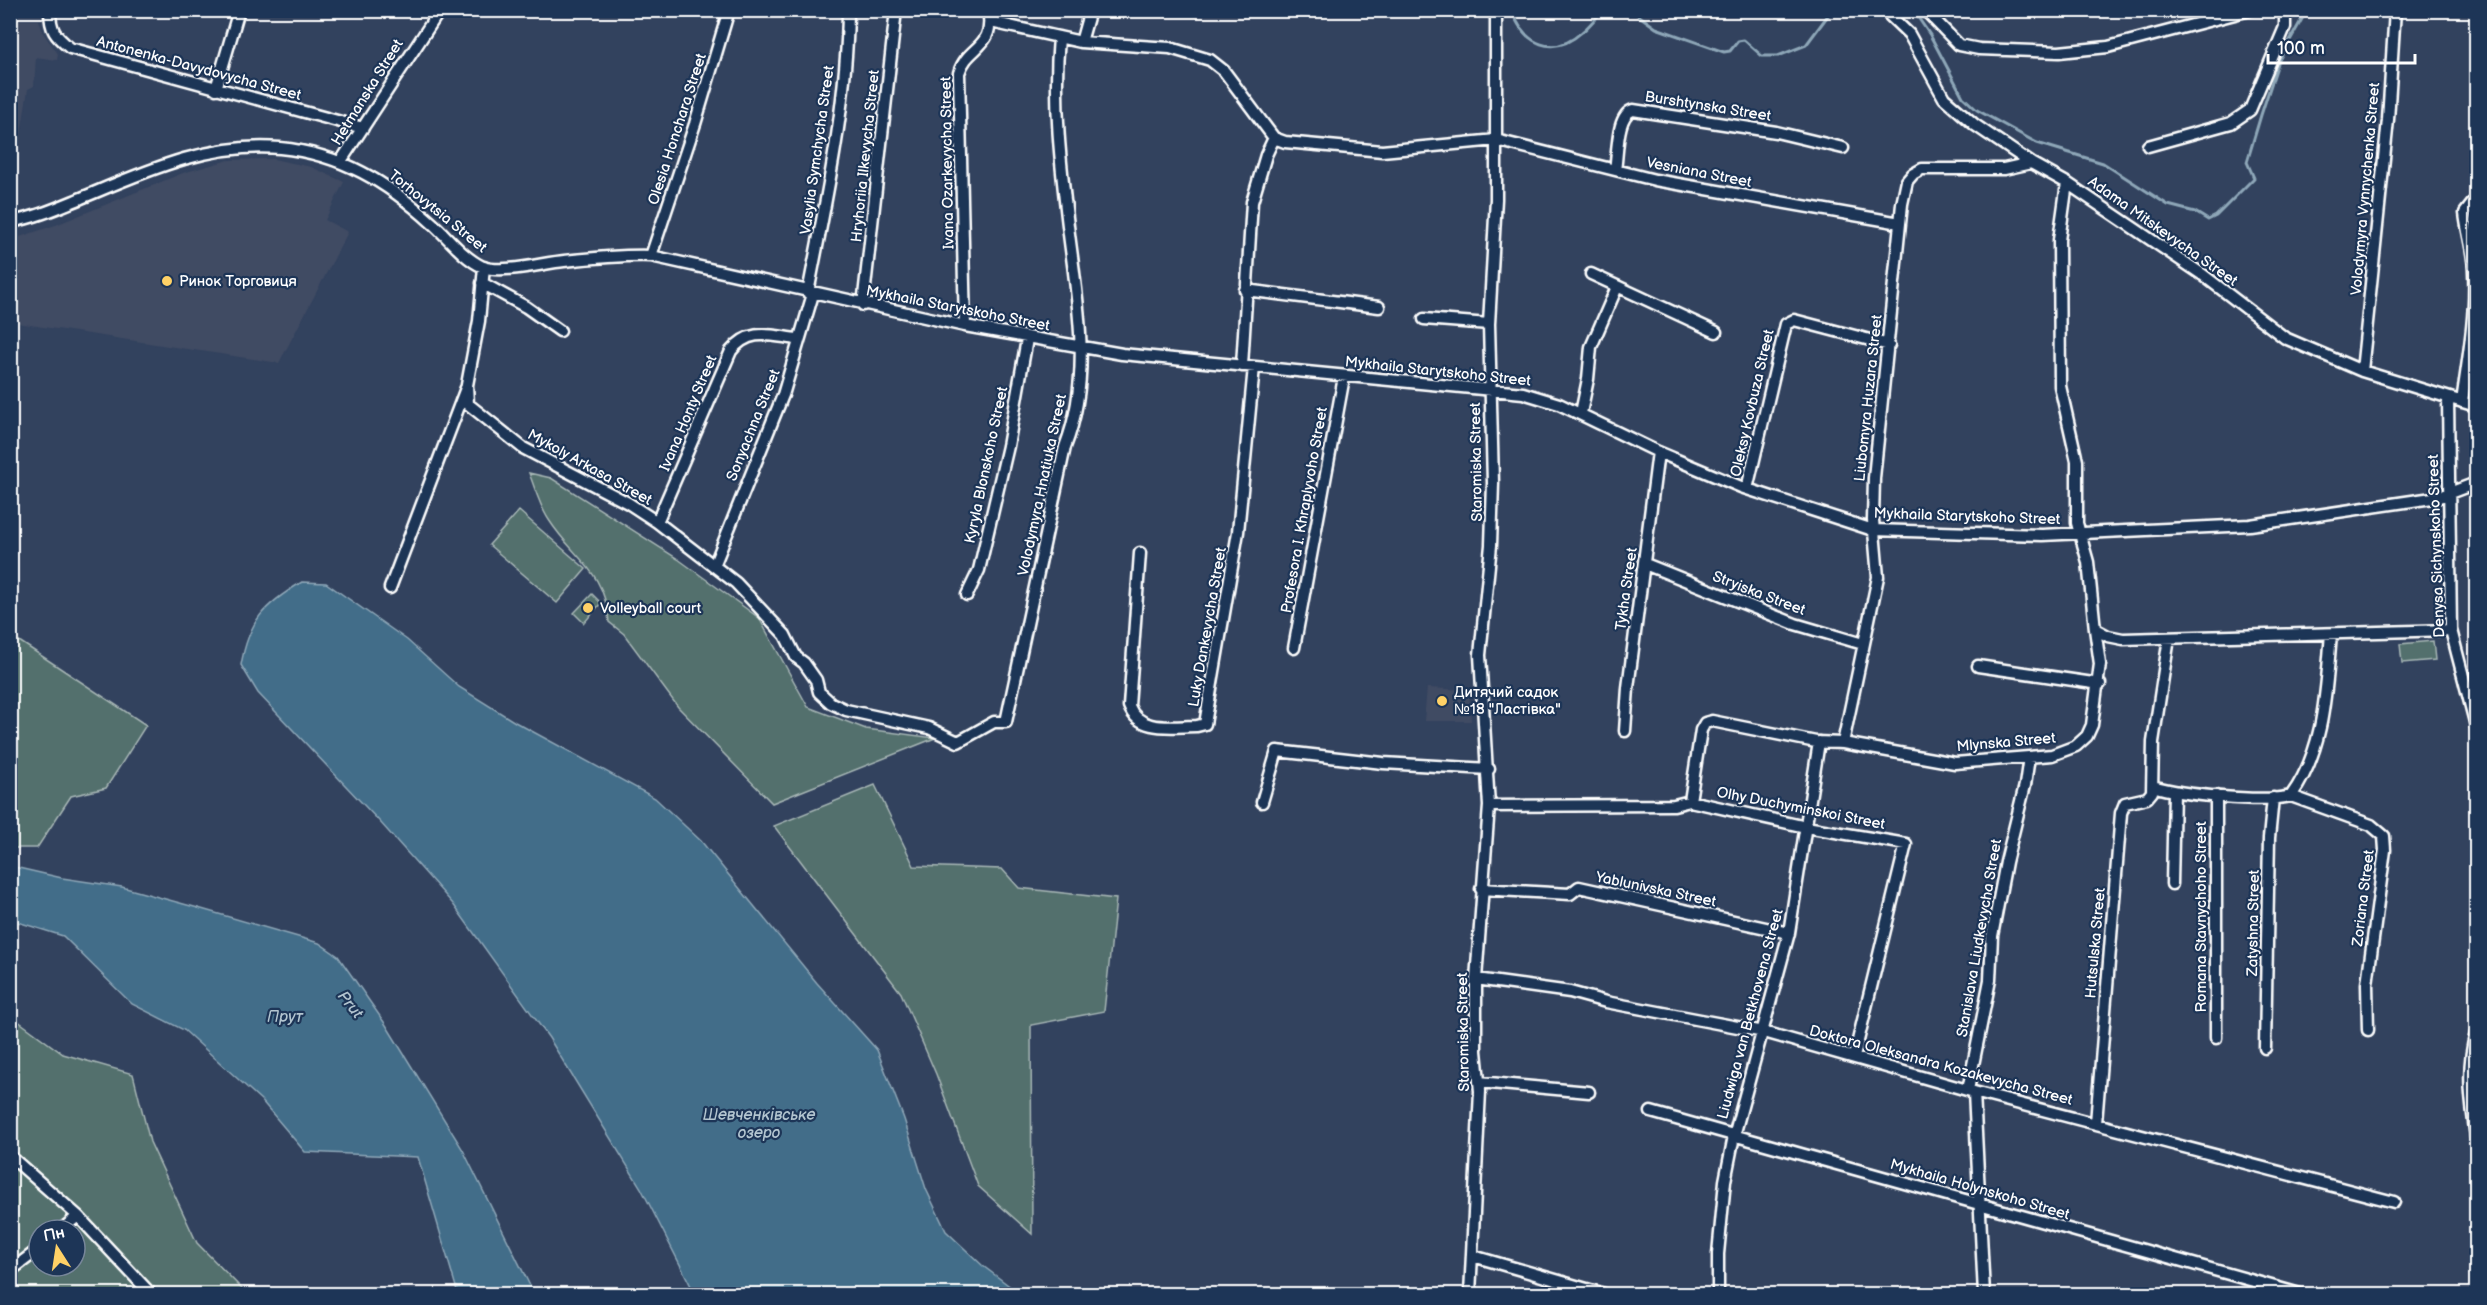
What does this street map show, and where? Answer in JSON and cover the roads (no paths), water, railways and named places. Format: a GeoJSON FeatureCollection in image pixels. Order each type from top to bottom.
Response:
{"type":"FeatureCollection","features":[{"type":"Feature","properties":{"kind":"street","name":"Antonenka-Davydovycha Street"},"geometry":{"type":"LineString","coordinates":[[50,10],[50,25],[55,36],[70,48],[363,128]]}},
{"type":"Feature","properties":{"kind":"street"},"geometry":{"type":"LineString","coordinates":[[216,89],[239,10]]}},
{"type":"Feature","properties":{"kind":"street","name":"Hetmanska Street"},"geometry":{"type":"LineString","coordinates":[[341,161],[430,21],[440,10]]}},
{"type":"Feature","properties":{"kind":"street","name":"Olesia Honchara Street"},"geometry":{"type":"LineString","coordinates":[[651,256],[695,124],[729,10]]}},
{"type":"Feature","properties":{"kind":"street","name":"Vasylia Symchycha Street"},"geometry":{"type":"LineString","coordinates":[[810,293],[831,177],[846,56],[848,10]]}},
{"type":"Feature","properties":{"kind":"street","name":"Hryhoriia Ilkevycha Street"},"geometry":{"type":"LineString","coordinates":[[863,305],[896,10]]}},
{"type":"Feature","properties":{"kind":"street"},"geometry":{"type":"LineString","coordinates":[[988,10],[991,22],[1081,42],[1170,48],[1210,60],[1231,80],[1274,138],[1296,144],[1382,152],[1496,140]]}},
{"type":"Feature","properties":{"kind":"street"},"geometry":{"type":"LineString","coordinates":[[1081,42],[1090,10]]}},
{"type":"Feature","properties":{"kind":"street","name":"Staromiska Street"},"geometry":{"type":"LineString","coordinates":[[1470,1294],[1479,1082],[1476,1050],[1476,979],[1489,806],[1489,769],[1480,656],[1491,544],[1493,483],[1489,324],[1496,199],[1496,10]]}},
{"type":"Feature","properties":{"kind":"street","name":"Adama Mitskevycha Street"},"geometry":{"type":"LineString","coordinates":[[1884,10],[1909,34],[1946,100],[1984,132],[2031,163],[2067,183],[2210,281],[2285,338],[2362,371],[2476,406]]}},
{"type":"Feature","properties":{"kind":"street"},"geometry":{"type":"LineString","coordinates":[[1925,10],[1959,45],[1979,49],[2059,52],[2108,47],[2250,10]]}},
{"type":"Feature","properties":{"kind":"street"},"geometry":{"type":"LineString","coordinates":[[2148,146],[2231,123],[2250,111],[2285,27],[2285,10]]}},
{"type":"Feature","properties":{"kind":"street","name":"Volodymyra Vynnychenka Street"},"geometry":{"type":"LineString","coordinates":[[2362,371],[2388,120],[2395,10]]}},
{"type":"Feature","properties":{"kind":"street","name":"Ivana Ozarkevycha Street"},"geometry":{"type":"LineString","coordinates":[[965,326],[959,73],[964,62],[983,45],[991,22]]}},
{"type":"Feature","properties":{"kind":"street","name":"Volodymyra Hnatiuka Street"},"geometry":{"type":"LineString","coordinates":[[1006,722],[1065,447],[1071,431],[1083,347],[1060,159],[1056,87],[1059,37]]}},
{"type":"Feature","properties":{"kind":"street","name":"Burshtynska Street"},"geometry":{"type":"LineString","coordinates":[[1616,170],[1622,123],[1625,114],[1633,110],[1776,132],[1843,148]]}},
{"type":"Feature","properties":{"kind":"street"},"geometry":{"type":"LineString","coordinates":[[1242,366],[1252,202],[1266,155],[1274,138]]}},
{"type":"Feature","properties":{"kind":"street","name":"Vesniana Street"},"geometry":{"type":"LineString","coordinates":[[1496,140],[1655,180],[1900,223]]}},
{"type":"Feature","properties":{"kind":"street","name":"Torhovytsia Street"},"geometry":{"type":"LineString","coordinates":[[10,222],[55,209],[195,154],[235,148],[279,148],[341,161],[372,176],[398,194],[463,253],[484,267]]}},
{"type":"Feature","properties":{"kind":"street","name":"Liubomyra Huzara Street"},"geometry":{"type":"LineString","coordinates":[[1843,743],[1878,568],[1874,530],[1878,430],[1889,345],[1900,223],[1907,182],[1919,170],[2004,169],[2031,163]]}},
{"type":"Feature","properties":{"kind":"street","name":"Mlynska Street"},"geometry":{"type":"LineString","coordinates":[[1690,801],[1701,730],[1707,722],[1727,722],[1819,742],[1843,743],[1955,763],[2029,758],[2066,751],[2085,738],[2092,725],[2100,684],[2100,664],[2088,562],[2077,523],[2077,461],[2060,386],[2059,240],[2067,183]]}},
{"type":"Feature","properties":{"kind":"street"},"geometry":{"type":"LineString","coordinates":[[2462,402],[2473,339],[2475,286],[2474,258],[2465,213],[2476,199]]}},
{"type":"Feature","properties":{"kind":"street","name":"Mykhaila Starytskoho Street"},"geometry":{"type":"LineString","coordinates":[[484,267],[507,268],[618,255],[651,256],[863,305],[1027,339],[1242,366],[1532,395],[1581,413],[1658,452],[1747,489],[1874,530],[1987,535],[2080,534],[2250,525],[2448,495],[2476,483]]}},
{"type":"Feature","properties":{"kind":"street"},"geometry":{"type":"LineString","coordinates":[[390,588],[467,385],[479,321],[484,267]]}},
{"type":"Feature","properties":{"kind":"street"},"geometry":{"type":"LineString","coordinates":[[1591,274],[1716,332]]}},
{"type":"Feature","properties":{"kind":"street"},"geometry":{"type":"LineString","coordinates":[[482,283],[526,307],[560,331]]}},
{"type":"Feature","properties":{"kind":"street"},"geometry":{"type":"LineString","coordinates":[[1581,413],[1588,379],[1591,347],[1617,287]]}},
{"type":"Feature","properties":{"kind":"street"},"geometry":{"type":"LineString","coordinates":[[1245,290],[1379,307]]}},
{"type":"Feature","properties":{"kind":"street","name":"Sonyachna Street"},"geometry":{"type":"LineString","coordinates":[[714,566],[783,395],[797,354],[798,339],[810,293]]}},
{"type":"Feature","properties":{"kind":"street"},"geometry":{"type":"LineString","coordinates":[[1424,320],[1489,324]]}},
{"type":"Feature","properties":{"kind":"street","name":"Oleksy Kovbuza Street"},"geometry":{"type":"LineString","coordinates":[[1747,489],[1786,324],[1794,320],[1889,345]]}},
{"type":"Feature","properties":{"kind":"street","name":"Ivana Honty Street"},"geometry":{"type":"LineString","coordinates":[[657,522],[731,351],[739,341],[756,335],[798,339]]}},
{"type":"Feature","properties":{"kind":"street","name":"Kyryla Blonskoho Street"},"geometry":{"type":"LineString","coordinates":[[968,595],[979,570],[1008,446],[1027,339]]}},
{"type":"Feature","properties":{"kind":"street","name":"Luky Dankevycha Street"},"geometry":{"type":"LineString","coordinates":[[1140,553],[1129,706],[1132,715],[1145,725],[1197,726],[1205,724],[1238,532],[1254,367]]}},
{"type":"Feature","properties":{"kind":"street","name":"Profesora I. Khraplyvoho Street"},"geometry":{"type":"LineString","coordinates":[[1294,648],[1344,376]]}},
{"type":"Feature","properties":{"kind":"street","name":"Mykoly Arkasa Street"},"geometry":{"type":"LineString","coordinates":[[467,385],[468,404],[523,448],[628,503],[657,522],[736,583],[785,635],[796,657],[804,663],[816,680],[819,692],[831,703],[846,710],[929,728],[958,742],[994,722],[1006,722]]}},
{"type":"Feature","properties":{"kind":"street","name":"Denysa Sichynskoho Street"},"geometry":{"type":"LineString","coordinates":[[2448,398],[2451,630],[2476,726]]}},
{"type":"Feature","properties":{"kind":"street","name":"Tykha Street"},"geometry":{"type":"LineString","coordinates":[[1626,731],[1630,668],[1658,452]]}},
{"type":"Feature","properties":{"kind":"street","name":"Stryiska Street"},"geometry":{"type":"LineString","coordinates":[[1645,564],[1795,624],[1863,644]]}},
{"type":"Feature","properties":{"kind":"street"},"geometry":{"type":"LineString","coordinates":[[2095,629],[2117,639],[2451,630]]}},
{"type":"Feature","properties":{"kind":"street"},"geometry":{"type":"LineString","coordinates":[[2169,638],[2153,742],[2153,786],[2174,792],[2273,798],[2291,796],[2306,769],[2318,736],[2325,699],[2331,634]]}},
{"type":"Feature","properties":{"kind":"street"},"geometry":{"type":"LineString","coordinates":[[1978,666],[2100,684]]}},
{"type":"Feature","properties":{"kind":"street","name":"Liudwiga van Betkhovena Street"},"geometry":{"type":"LineString","coordinates":[[1718,1294],[1717,1263],[1722,1192],[1734,1136],[1789,933],[1819,742]]}},
{"type":"Feature","properties":{"kind":"street"},"geometry":{"type":"LineString","coordinates":[[1262,802],[1277,752],[1383,763],[1489,769]]}},
{"type":"Feature","properties":{"kind":"street","name":"Stanislava Liudkevycha Street"},"geometry":{"type":"LineString","coordinates":[[1984,1294],[1971,1091],[1990,980],[1992,936],[2029,758]]}},
{"type":"Feature","properties":{"kind":"street","name":"Hutsulska Street"},"geometry":{"type":"LineString","coordinates":[[2096,1123],[2121,813],[2125,803],[2147,798],[2153,786]]}},
{"type":"Feature","properties":{"kind":"street"},"geometry":{"type":"LineString","coordinates":[[2172,884],[2174,792]]}},
{"type":"Feature","properties":{"kind":"street","name":"Romana Stavnychoho Street"},"geometry":{"type":"LineString","coordinates":[[2216,796],[2216,1038]]}},
{"type":"Feature","properties":{"kind":"street","name":"Zoriana Street"},"geometry":{"type":"LineString","coordinates":[[2291,796],[2371,825],[2384,836],[2385,850],[2367,984],[2368,1030]]}},
{"type":"Feature","properties":{"kind":"street","name":"Zatyshna Street"},"geometry":{"type":"LineString","coordinates":[[2265,1048],[2269,838],[2273,798]]}},
{"type":"Feature","properties":{"kind":"street"},"geometry":{"type":"LineString","coordinates":[[1489,806],[1674,805],[1690,801]]}},
{"type":"Feature","properties":{"kind":"street","name":"Olhy Duchyminskoi Street"},"geometry":{"type":"LineString","coordinates":[[1690,801],[1806,827],[1906,844],[1854,1057]]}},
{"type":"Feature","properties":{"kind":"street","name":"Yablunivska Street"},"geometry":{"type":"LineString","coordinates":[[1481,889],[1570,894],[1578,887],[1789,933]]}},
{"type":"Feature","properties":{"kind":"street","name":"Doktora Oleksandra Kozakevycha Street"},"geometry":{"type":"LineString","coordinates":[[1476,979],[1560,990],[1606,1002],[1764,1032],[1971,1091],[2394,1202]]}},
{"type":"Feature","properties":{"kind":"street"},"geometry":{"type":"LineString","coordinates":[[2476,1033],[2470,1074],[2476,1137]]}},
{"type":"Feature","properties":{"kind":"street"},"geometry":{"type":"LineString","coordinates":[[1479,1082],[1589,1092]]}},
{"type":"Feature","properties":{"kind":"street","name":"Mykhaila Holynskoho Street"},"geometry":{"type":"LineString","coordinates":[[1651,1112],[2300,1294]]}},
{"type":"Feature","properties":{"kind":"street"},"geometry":{"type":"LineString","coordinates":[[10,1156],[78,1216],[151,1294]]}},
{"type":"Feature","properties":{"kind":"street"},"geometry":{"type":"LineString","coordinates":[[1473,1256],[1604,1294]]}},
{"type":"Feature","properties":{"kind":"street"},"geometry":{"type":"LineString","coordinates":[[10,1271],[27,1258]]}},
{"type":"Feature","properties":{"kind":"water","name":"Шевченківське озеро"},"geometry":{"type":"Polygon","coordinates":[[[302,582],[326,583],[407,640],[459,687],[515,722],[655,798],[701,841],[817,983],[877,1050],[904,1119],[926,1189],[946,1231],[983,1266],[1020,1294],[695,1294],[641,1188],[549,1038],[453,904],[380,822],[258,693],[241,665],[244,649],[260,615],[278,598],[302,582]]]}},
{"type":"Feature","properties":{"kind":"water","name":"Прут"},"geometry":{"type":"Polygon","coordinates":[[[10,866],[62,878],[122,887],[319,943],[338,956],[386,1025],[463,1150],[534,1294],[458,1294],[418,1157],[305,1152],[261,1100],[184,1030],[132,1004],[63,936],[11,920],[10,866]]]}},
{"type":"Feature","properties":{"kind":"waterway"},"geometry":{"type":"LineString","coordinates":[[1512,10],[1524,32],[1541,44],[1550,46],[1571,40],[1607,10]]}},
{"type":"Feature","properties":{"kind":"waterway"},"geometry":{"type":"LineString","coordinates":[[1631,10],[1656,28],[1724,52],[1730,51],[1738,41],[1744,40],[1762,56],[1778,56],[1806,45],[1832,10]]}},
{"type":"Feature","properties":{"kind":"waterway"},"geometry":{"type":"LineString","coordinates":[[1913,10],[1930,35],[1963,97],[1977,110],[2037,143],[2103,163],[2168,205],[2195,212],[2208,220],[2216,216],[2254,178],[2247,162],[2261,115],[2279,60],[2307,10]]}},
{"type":"Feature","properties":{"kind":"place","name":"Ринок Торговиця"},"geometry":{"type":"Point","coordinates":[167,281]}},
{"type":"Feature","properties":{"kind":"place","name":"Volleyball court"},"geometry":{"type":"Point","coordinates":[588,608]}},
{"type":"Feature","properties":{"kind":"place","name":"Дитячий садок №18 \"Ластівка\""},"geometry":{"type":"Point","coordinates":[1442,701]}},
{"type":"Feature","properties":{"kind":"water label","name":"Prut"},"geometry":{"type":"Point","coordinates":[351,1004]}}]}
